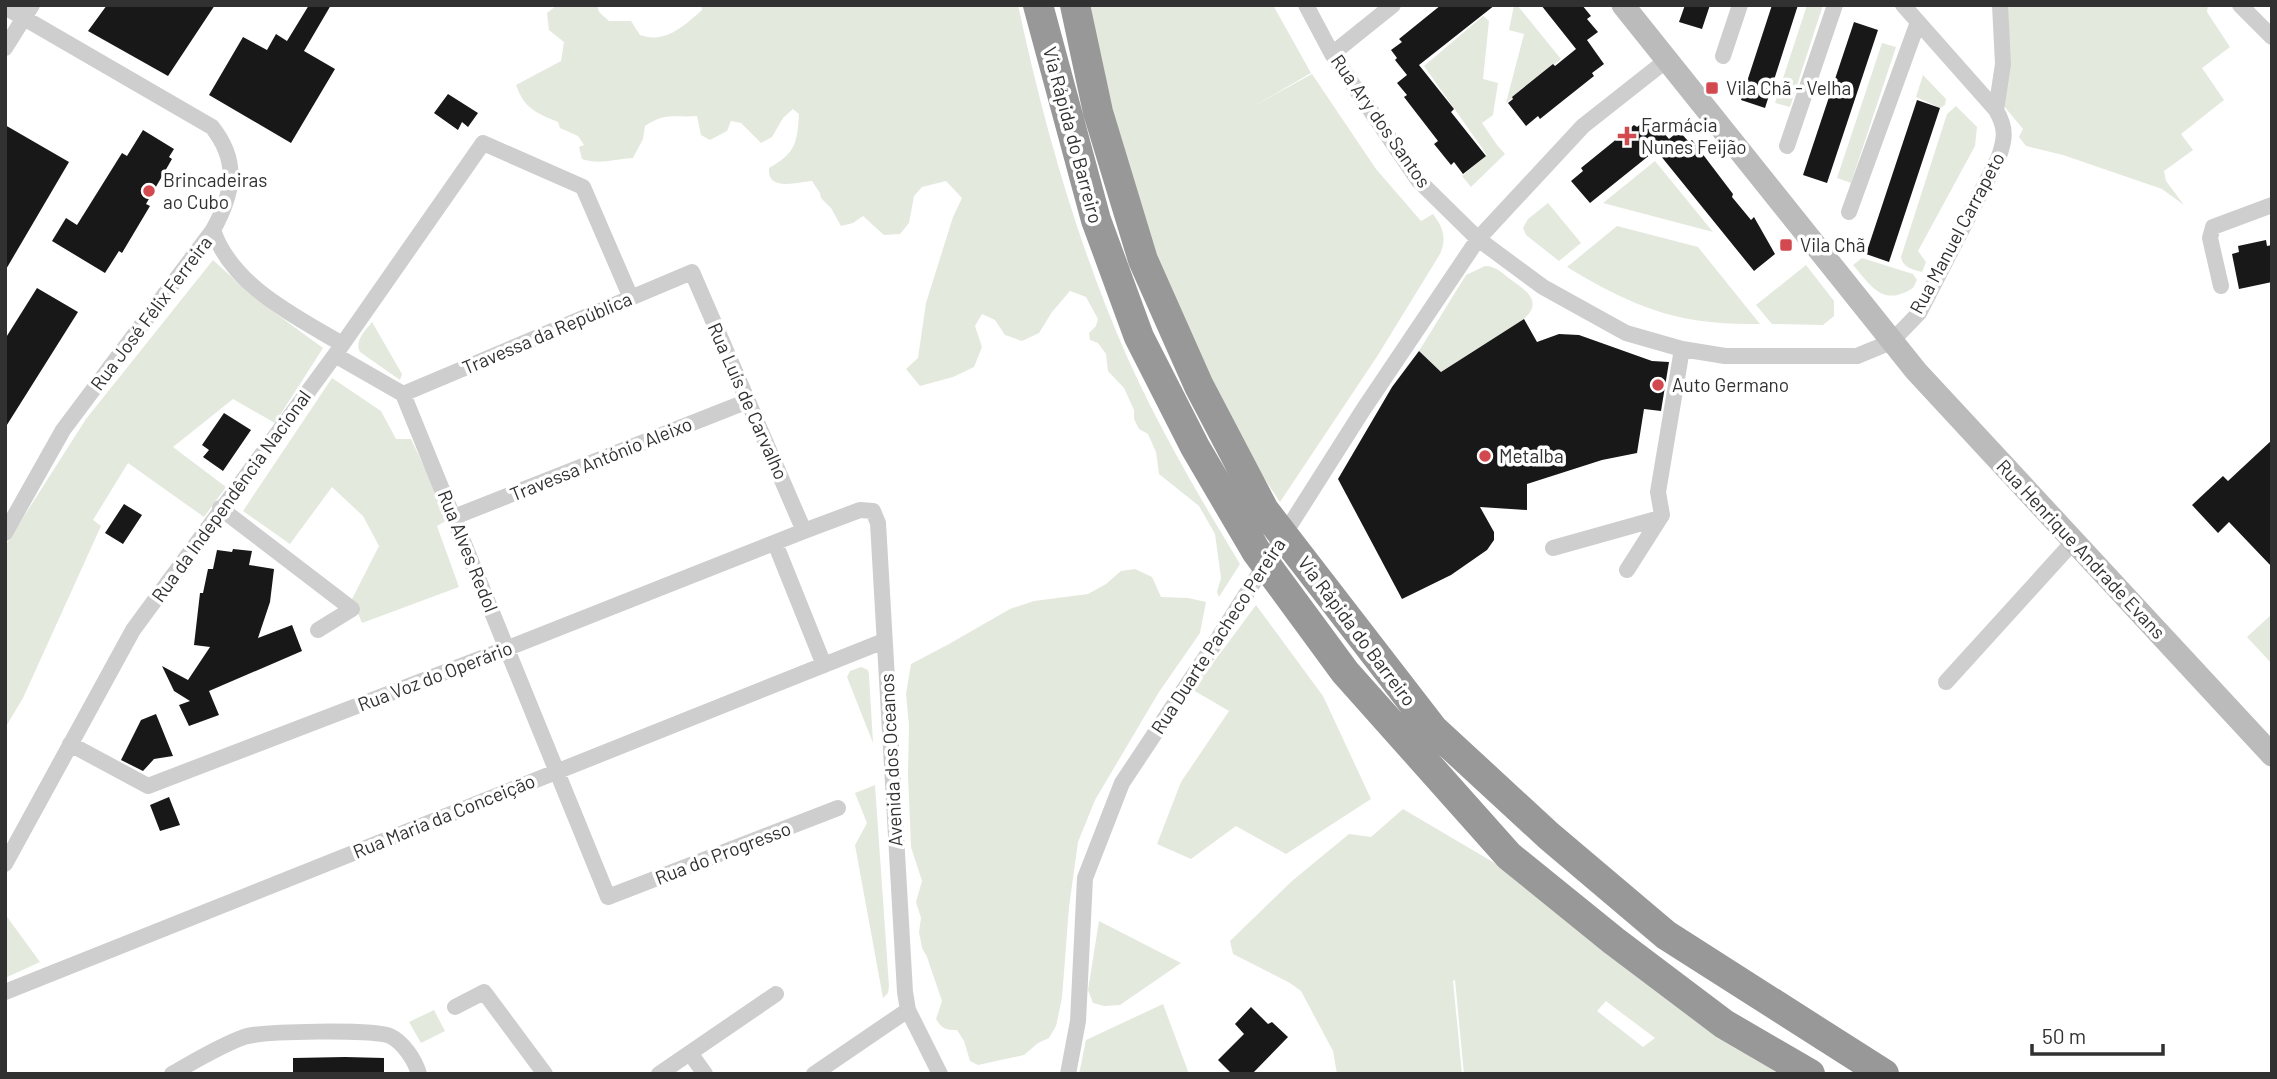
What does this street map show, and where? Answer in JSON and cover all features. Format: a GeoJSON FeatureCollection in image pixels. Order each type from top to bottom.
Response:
{"type":"FeatureCollection","features":[{"type":"Feature","properties":{"kind":"highway","name":"Via Rápida do Barreiro"},"geometry":{"type":"LineString","coordinates":[[1038,5],[1096,220],[1139,337],[1195,447],[1256,551],[1345,672],[1509,856],[1614,941],[1724,1024],[1810,1074]]}},
{"type":"Feature","properties":{"kind":"highway","name":"Via Rápida do Barreiro"},"geometry":{"type":"LineString","coordinates":[[1076,5],[1098,112],[1143,260],[1199,386],[1264,510],[1433,730],[1539,827],[1667,934],[1884,1074]]}},
{"type":"Feature","properties":{"kind":"main road","name":"Rua Henrique Andrade Evans"},"geometry":{"type":"LineString","coordinates":[[1623,5],[1891,342],[2272,755]]}},
{"type":"Feature","properties":{"kind":"street","name":"Rua Ary dos Santos"},"geometry":{"type":"LineString","coordinates":[[1306,5],[1332,54],[1418,180],[1478,239],[1543,287],[1626,333],[1682,349],[1725,356],[1857,356],[1891,342]]}},
{"type":"Feature","properties":{"kind":"street"},"geometry":{"type":"LineString","coordinates":[[1332,54],[1393,5]]}},
{"type":"Feature","properties":{"kind":"street"},"geometry":{"type":"LineString","coordinates":[[1723,56],[1740,5]]}},
{"type":"Feature","properties":{"kind":"street"},"geometry":{"type":"LineString","coordinates":[[1787,146],[1835,5]]}},
{"type":"Feature","properties":{"kind":"street","name":"Rua Manuel Carrapeto"},"geometry":{"type":"LineString","coordinates":[[1891,342],[1919,313],[1998,159],[2005,139],[1996,110],[1903,5]]}},
{"type":"Feature","properties":{"kind":"street"},"geometry":{"type":"LineString","coordinates":[[1996,110],[2003,64],[2000,5]]}},
{"type":"Feature","properties":{"kind":"street"},"geometry":{"type":"LineString","coordinates":[[2240,5],[2272,37]]}},
{"type":"Feature","properties":{"kind":"street","name":"Rua José Félix Ferreira"},"geometry":{"type":"LineString","coordinates":[[5,7],[28,12],[212,127],[226,149],[231,186],[228,199],[213,230],[63,430],[5,533]]}},
{"type":"Feature","properties":{"kind":"street"},"geometry":{"type":"LineString","coordinates":[[5,48],[28,12]]}},
{"type":"Feature","properties":{"kind":"street"},"geometry":{"type":"LineString","coordinates":[[1849,212],[1918,22]]}},
{"type":"Feature","properties":{"kind":"street","name":"Rua Duarte Pacheco Pereira"},"geometry":{"type":"LineString","coordinates":[[1068,1074],[1078,1021],[1085,878],[1122,783],[1219,637],[1363,410],[1478,239],[1583,126],[1668,59]]}},
{"type":"Feature","properties":{"kind":"street","name":"Rua da Independência Nacional"},"geometry":{"type":"LineString","coordinates":[[5,864],[133,630],[338,350],[483,143],[583,187],[631,298]]}},
{"type":"Feature","properties":{"kind":"street"},"geometry":{"type":"LineString","coordinates":[[2221,286],[2210,238],[2213,227],[2272,205]]}},
{"type":"Feature","properties":{"kind":"street"},"geometry":{"type":"LineString","coordinates":[[213,230],[218,245],[242,275],[265,296],[403,394]]}},
{"type":"Feature","properties":{"kind":"street","name":"Travessa da República"},"geometry":{"type":"LineString","coordinates":[[403,394],[692,272]]}},
{"type":"Feature","properties":{"kind":"street","name":"Rua Luís de Carvalho"},"geometry":{"type":"LineString","coordinates":[[692,272],[804,531]]}},
{"type":"Feature","properties":{"kind":"street"},"geometry":{"type":"LineString","coordinates":[[1627,570],[1662,514],[1658,492],[1682,349]]}},
{"type":"Feature","properties":{"kind":"street","name":"Rua Alves Redol"},"geometry":{"type":"LineString","coordinates":[[403,394],[608,897]]}},
{"type":"Feature","properties":{"kind":"street","name":"Travessa António Aleixo"},"geometry":{"type":"LineString","coordinates":[[454,517],[748,401]]}},
{"type":"Feature","properties":{"kind":"street"},"geometry":{"type":"LineString","coordinates":[[220,508],[352,609],[317,631]]}},
{"type":"Feature","properties":{"kind":"street","name":"Avenida dos Oceanos"},"geometry":{"type":"LineString","coordinates":[[804,531],[860,510],[873,511],[878,523],[905,992],[908,1010],[940,1074]]}},
{"type":"Feature","properties":{"kind":"street"},"geometry":{"type":"LineString","coordinates":[[1553,548],[1660,518]]}},
{"type":"Feature","properties":{"kind":"street","name":"Rua Voz do Operário"},"geometry":{"type":"LineString","coordinates":[[70,744],[148,786],[804,531]]}},
{"type":"Feature","properties":{"kind":"street"},"geometry":{"type":"LineString","coordinates":[[1946,682],[2074,541]]}},
{"type":"Feature","properties":{"kind":"street"},"geometry":{"type":"LineString","coordinates":[[775,543],[824,665]]}},
{"type":"Feature","properties":{"kind":"street","name":"Rua Maria da Conceição"},"geometry":{"type":"LineString","coordinates":[[5,992],[884,641]]}},
{"type":"Feature","properties":{"kind":"street","name":"Rua do Progresso"},"geometry":{"type":"LineString","coordinates":[[608,897],[838,808]]}},
{"type":"Feature","properties":{"kind":"street"},"geometry":{"type":"LineString","coordinates":[[455,1007],[484,992],[545,1074]]}},
{"type":"Feature","properties":{"kind":"street"},"geometry":{"type":"LineString","coordinates":[[659,1074],[776,993]]}},
{"type":"Feature","properties":{"kind":"street"},"geometry":{"type":"LineString","coordinates":[[814,1074],[908,1010]]}},
{"type":"Feature","properties":{"kind":"street"},"geometry":{"type":"LineString","coordinates":[[172,1074],[246,1037],[264,1033],[365,1032],[390,1036],[405,1048],[419,1074]]}},
{"type":"Feature","properties":{"kind":"street"},"geometry":{"type":"LineString","coordinates":[[690,1053],[705,1074]]}},
{"type":"Feature","properties":{"kind":"shaded area"},"geometry":{"type":"Polygon","coordinates":[[[557,5],[597,5],[599,12],[609,21],[631,21],[640,35],[658,37],[681,27],[702,10],[701,5],[1018,5],[1064,185],[1110,316],[1167,438],[1240,564],[1219,597],[1217,592],[1221,578],[1215,534],[1199,506],[1159,474],[1156,452],[1148,434],[1139,429],[1124,388],[1108,371],[1106,354],[1098,343],[1090,340],[1089,333],[1096,326],[1098,319],[1086,297],[1070,291],[1039,333],[1022,341],[1005,335],[995,320],[982,314],[975,326],[982,347],[974,367],[953,377],[920,386],[906,369],[918,358],[926,303],[953,217],[962,198],[946,181],[922,187],[914,196],[909,223],[900,234],[884,235],[863,216],[853,223],[841,226],[812,181],[784,184],[773,180],[770,175],[769,168],[790,152],[796,140],[799,114],[793,109],[783,118],[772,137],[761,143],[741,123],[731,121],[727,131],[710,140],[701,135],[697,116],[670,116],[645,126],[643,139],[633,158],[601,162],[582,159],[579,147],[584,145],[578,136],[560,128],[558,122],[532,109],[516,85],[561,61],[564,42],[549,30],[547,13],[557,5]]]}},
{"type":"Feature","properties":{"kind":"shaded area"},"geometry":{"type":"Polygon","coordinates":[[[1086,5],[1273,5],[1311,73],[1252,107],[1312,74],[1376,169],[1421,221],[1433,214],[1441,228],[1443,243],[1440,254],[1378,355],[1280,502],[1262,475],[1218,393],[1158,258],[1124,159],[1086,5]]]}},
{"type":"Feature","properties":{"kind":"shaded area"},"geometry":{"type":"Polygon","coordinates":[[[1514,5],[1517,5],[1561,59],[1506,103],[1524,34],[1509,30],[1514,5]]]}},
{"type":"Feature","properties":{"kind":"shaded area"},"geometry":{"type":"Polygon","coordinates":[[[1807,5],[1823,5],[1790,107],[1775,103],[1807,5]]]}},
{"type":"Feature","properties":{"kind":"shaded area"},"geometry":{"type":"Polygon","coordinates":[[[2005,5],[2208,5],[2207,12],[2230,47],[2202,68],[2224,100],[2181,134],[2193,150],[2164,171],[2166,181],[2184,205],[2162,189],[2063,155],[2026,146],[2019,137],[2023,129],[2003,105],[2005,5]]]}},
{"type":"Feature","properties":{"kind":"shaded area"},"geometry":{"type":"Polygon","coordinates":[[[1483,16],[1489,21],[1483,79],[1498,83],[1493,115],[1482,123],[1505,154],[1471,187],[1462,176],[1487,155],[1424,66],[1483,16]]]}},
{"type":"Feature","properties":{"kind":"shaded area"},"geometry":{"type":"Polygon","coordinates":[[[1882,43],[1896,47],[1851,183],[1837,178],[1882,43]]]}},
{"type":"Feature","properties":{"kind":"shaded area"},"geometry":{"type":"Polygon","coordinates":[[[1923,75],[1946,99],[1945,105],[1940,108],[1916,97],[1923,75]]]}},
{"type":"Feature","properties":{"kind":"shaded area"},"geometry":{"type":"Polygon","coordinates":[[[1956,106],[1977,127],[1975,146],[1918,251],[1926,262],[1922,272],[1906,266],[1901,257],[1947,114],[1956,106]]]}},
{"type":"Feature","properties":{"kind":"shaded area"},"geometry":{"type":"Polygon","coordinates":[[[1655,161],[1713,232],[1603,203],[1655,161]]]}},
{"type":"Feature","properties":{"kind":"shaded area"},"geometry":{"type":"Polygon","coordinates":[[[1548,203],[1581,243],[1559,261],[1526,235],[1523,228],[1528,219],[1548,203]]]}},
{"type":"Feature","properties":{"kind":"shaded area"},"geometry":{"type":"Polygon","coordinates":[[[1617,226],[1698,247],[1760,324],[1717,323],[1673,316],[1618,295],[1567,267],[1617,226]]]}},
{"type":"Feature","properties":{"kind":"shaded area"},"geometry":{"type":"Polygon","coordinates":[[[1862,258],[1913,274],[1917,280],[1913,288],[1903,293],[1886,295],[1872,287],[1853,265],[1862,258]]]}},
{"type":"Feature","properties":{"kind":"shaded area"},"geometry":{"type":"Polygon","coordinates":[[[213,260],[256,299],[323,348],[275,423],[233,399],[173,447],[226,487],[204,517],[128,463],[93,520],[101,526],[23,698],[5,728],[5,546],[86,419],[213,260]]]}},
{"type":"Feature","properties":{"kind":"shaded area"},"geometry":{"type":"Polygon","coordinates":[[[1806,265],[1834,301],[1834,316],[1823,325],[1772,324],[1756,305],[1806,265]]]}},
{"type":"Feature","properties":{"kind":"shaded area"},"geometry":{"type":"Polygon","coordinates":[[[1485,266],[1499,270],[1530,296],[1530,313],[1441,372],[1419,351],[1466,275],[1485,266]]]}},
{"type":"Feature","properties":{"kind":"shaded area"},"geometry":{"type":"Polygon","coordinates":[[[372,322],[402,374],[400,380],[360,352],[359,340],[372,322]]]}},
{"type":"Feature","properties":{"kind":"shaded area"},"geometry":{"type":"Polygon","coordinates":[[[332,378],[381,411],[396,439],[411,439],[449,519],[437,526],[459,587],[362,623],[352,599],[379,546],[363,516],[332,487],[290,544],[243,511],[332,378]]]}},
{"type":"Feature","properties":{"kind":"shaded area"},"geometry":{"type":"Polygon","coordinates":[[[1135,569],[1152,577],[1161,597],[1206,602],[1200,633],[1159,692],[1095,800],[1078,842],[1069,907],[1062,998],[1056,1026],[1049,1038],[1024,1055],[978,1065],[970,1061],[964,1041],[957,1030],[945,1028],[936,1019],[942,1001],[922,948],[919,932],[921,918],[916,902],[922,881],[911,847],[908,775],[909,725],[906,694],[911,664],[1010,609],[1034,601],[1088,594],[1121,571],[1135,569]]]}},
{"type":"Feature","properties":{"kind":"shaded area"},"geometry":{"type":"Polygon","coordinates":[[[1256,605],[1323,696],[1371,799],[1286,854],[1236,826],[1191,859],[1157,844],[1181,782],[1229,711],[1193,690],[1256,605]]]}},
{"type":"Feature","properties":{"kind":"shaded area"},"geometry":{"type":"Polygon","coordinates":[[[2272,614],[2272,664],[2247,637],[2272,614]]]}},
{"type":"Feature","properties":{"kind":"shaded area"},"geometry":{"type":"Polygon","coordinates":[[[861,667],[868,670],[869,675],[873,743],[847,677],[850,671],[861,667]]]}},
{"type":"Feature","properties":{"kind":"shaded area"},"geometry":{"type":"Polygon","coordinates":[[[875,785],[889,986],[888,993],[883,998],[855,845],[867,823],[855,793],[875,785]]]}},
{"type":"Feature","properties":{"kind":"shaded area"},"geometry":{"type":"Polygon","coordinates":[[[1403,809],[1498,865],[1788,1074],[1464,1074],[1455,980],[1462,1074],[1337,1074],[1333,1051],[1301,991],[1233,954],[1230,941],[1292,881],[1349,834],[1371,837],[1403,809]],[[1606,1001],[1597,1011],[1643,1047],[1655,1038],[1606,1001]]]}},
{"type":"Feature","properties":{"kind":"shaded area"},"geometry":{"type":"Polygon","coordinates":[[[5,914],[40,962],[5,978],[5,914]]]}},
{"type":"Feature","properties":{"kind":"shaded area"},"geometry":{"type":"Polygon","coordinates":[[[1099,921],[1181,963],[1120,1005],[1104,1006],[1093,1003],[1088,990],[1099,921]]]}},
{"type":"Feature","properties":{"kind":"shaded area"},"geometry":{"type":"Polygon","coordinates":[[[1163,1004],[1189,1074],[1079,1074],[1086,1040],[1163,1004]]]}},
{"type":"Feature","properties":{"kind":"shaded area"},"geometry":{"type":"Polygon","coordinates":[[[434,1010],[445,1031],[421,1043],[409,1022],[434,1010]]]}},
{"type":"Feature","properties":{"kind":"building"},"geometry":{"type":"Polygon","coordinates":[[[107,5],[215,5],[168,76],[88,31],[107,5]]]}},
{"type":"Feature","properties":{"kind":"building"},"geometry":{"type":"Polygon","coordinates":[[[309,5],[331,5],[304,51],[335,69],[291,143],[209,95],[243,37],[267,50],[276,34],[287,41],[309,5]]]}},
{"type":"Feature","properties":{"kind":"building"},"geometry":{"type":"Polygon","coordinates":[[[1441,5],[1495,5],[1419,65],[1486,156],[1463,174],[1454,162],[1451,165],[1434,144],[1438,141],[1404,97],[1407,95],[1397,83],[1407,75],[1391,50],[1402,42],[1399,39],[1441,5]]]}},
{"type":"Feature","properties":{"kind":"building"},"geometry":{"type":"Polygon","coordinates":[[[1541,5],[1582,5],[1591,16],[1587,19],[1598,32],[1587,40],[1604,64],[1592,73],[1594,76],[1540,119],[1538,116],[1526,126],[1508,103],[1553,64],[1555,66],[1576,49],[1541,5]]]}},
{"type":"Feature","properties":{"kind":"building"},"geometry":{"type":"Polygon","coordinates":[[[1685,5],[1710,5],[1702,29],[1679,22],[1685,5]]]}},
{"type":"Feature","properties":{"kind":"building"},"geometry":{"type":"Polygon","coordinates":[[[1772,5],[1798,5],[1765,108],[1741,100],[1772,5]]]}},
{"type":"Feature","properties":{"kind":"building"},"geometry":{"type":"Polygon","coordinates":[[[1854,22],[1878,30],[1827,183],[1803,175],[1854,22]]]}},
{"type":"Feature","properties":{"kind":"building"},"geometry":{"type":"Polygon","coordinates":[[[448,94],[478,113],[468,127],[462,122],[458,130],[434,113],[448,94]]]}},
{"type":"Feature","properties":{"kind":"building"},"geometry":{"type":"Polygon","coordinates":[[[1917,100],[1940,108],[1889,262],[1866,254],[1917,100]]]}},
{"type":"Feature","properties":{"kind":"building"},"geometry":{"type":"Polygon","coordinates":[[[1648,118],[1669,139],[1679,131],[1689,142],[1692,140],[1733,194],[1732,197],[1751,220],[1754,217],[1775,254],[1754,271],[1656,150],[1590,203],[1571,181],[1583,171],[1581,168],[1634,125],[1637,127],[1648,118]]]}},
{"type":"Feature","properties":{"kind":"building"},"geometry":{"type":"Polygon","coordinates":[[[5,125],[69,162],[5,271],[5,125]]]}},
{"type":"Feature","properties":{"kind":"building"},"geometry":{"type":"Polygon","coordinates":[[[143,130],[174,149],[169,157],[172,159],[146,204],[150,206],[122,253],[119,251],[105,273],[52,241],[66,218],[77,225],[122,153],[127,156],[143,130]]]}},
{"type":"Feature","properties":{"kind":"building"},"geometry":{"type":"Polygon","coordinates":[[[2266,240],[2267,246],[2272,245],[2272,282],[2239,289],[2232,254],[2239,252],[2238,246],[2266,240]]]}},
{"type":"Feature","properties":{"kind":"building"},"geometry":{"type":"Polygon","coordinates":[[[37,288],[78,312],[5,428],[5,339],[37,288]]]}},
{"type":"Feature","properties":{"kind":"building","name":"Metalba"},"geometry":{"type":"Polygon","coordinates":[[[1524,319],[1537,342],[1559,334],[1579,335],[1652,361],[1669,362],[1661,411],[1644,409],[1637,453],[1602,460],[1527,484],[1527,510],[1480,507],[1494,532],[1494,540],[1487,550],[1451,575],[1402,599],[1338,479],[1392,387],[1419,351],[1441,372],[1524,319]]]}},
{"type":"Feature","properties":{"kind":"building"},"geometry":{"type":"Polygon","coordinates":[[[224,413],[251,430],[223,471],[203,457],[209,450],[202,445],[224,413]]]}},
{"type":"Feature","properties":{"kind":"building"},"geometry":{"type":"Polygon","coordinates":[[[2272,440],[2272,567],[2229,522],[2218,533],[2192,505],[2223,476],[2228,481],[2272,440]]]}},
{"type":"Feature","properties":{"kind":"building"},"geometry":{"type":"Polygon","coordinates":[[[124,504],[142,515],[123,544],[105,533],[124,504]]]}},
{"type":"Feature","properties":{"kind":"building"},"geometry":{"type":"Polygon","coordinates":[[[233,549],[252,551],[249,565],[274,569],[270,602],[258,638],[292,625],[302,651],[209,691],[219,715],[189,726],[179,705],[190,701],[174,691],[162,666],[188,680],[210,647],[194,645],[200,593],[203,593],[208,569],[213,569],[217,550],[232,552],[233,549]]]}},
{"type":"Feature","properties":{"kind":"building"},"geometry":{"type":"Polygon","coordinates":[[[156,714],[173,756],[154,759],[143,771],[121,760],[141,720],[156,714]]]}},
{"type":"Feature","properties":{"kind":"building"},"geometry":{"type":"Polygon","coordinates":[[[169,797],[180,825],[160,831],[150,805],[169,797]]]}},
{"type":"Feature","properties":{"kind":"building"},"geometry":{"type":"Polygon","coordinates":[[[1251,1007],[1268,1024],[1272,1022],[1288,1037],[1252,1074],[1232,1074],[1218,1060],[1244,1034],[1235,1024],[1251,1007]]]}},
{"type":"Feature","properties":{"kind":"building"},"geometry":{"type":"Polygon","coordinates":[[[293,1058],[384,1058],[384,1074],[293,1074],[293,1058]]]}},
{"type":"Feature","properties":{"kind":"place","name":"Vila Chã - Velha"},"geometry":{"type":"Point","coordinates":[1712,88]}},
{"type":"Feature","properties":{"kind":"place","name":"Farmácia Nunes Feijão"},"geometry":{"type":"Point","coordinates":[1627,136]}},
{"type":"Feature","properties":{"kind":"place","name":"Brincadeiras ao Cubo"},"geometry":{"type":"Point","coordinates":[149,191]}},
{"type":"Feature","properties":{"kind":"place","name":"Vila Chã"},"geometry":{"type":"Point","coordinates":[1786,245]}},
{"type":"Feature","properties":{"kind":"place","name":"Auto Germano"},"geometry":{"type":"Point","coordinates":[1658,385]}},
{"type":"Feature","properties":{"kind":"place","name":"Metalba"},"geometry":{"type":"Point","coordinates":[1485,456]}}]}
